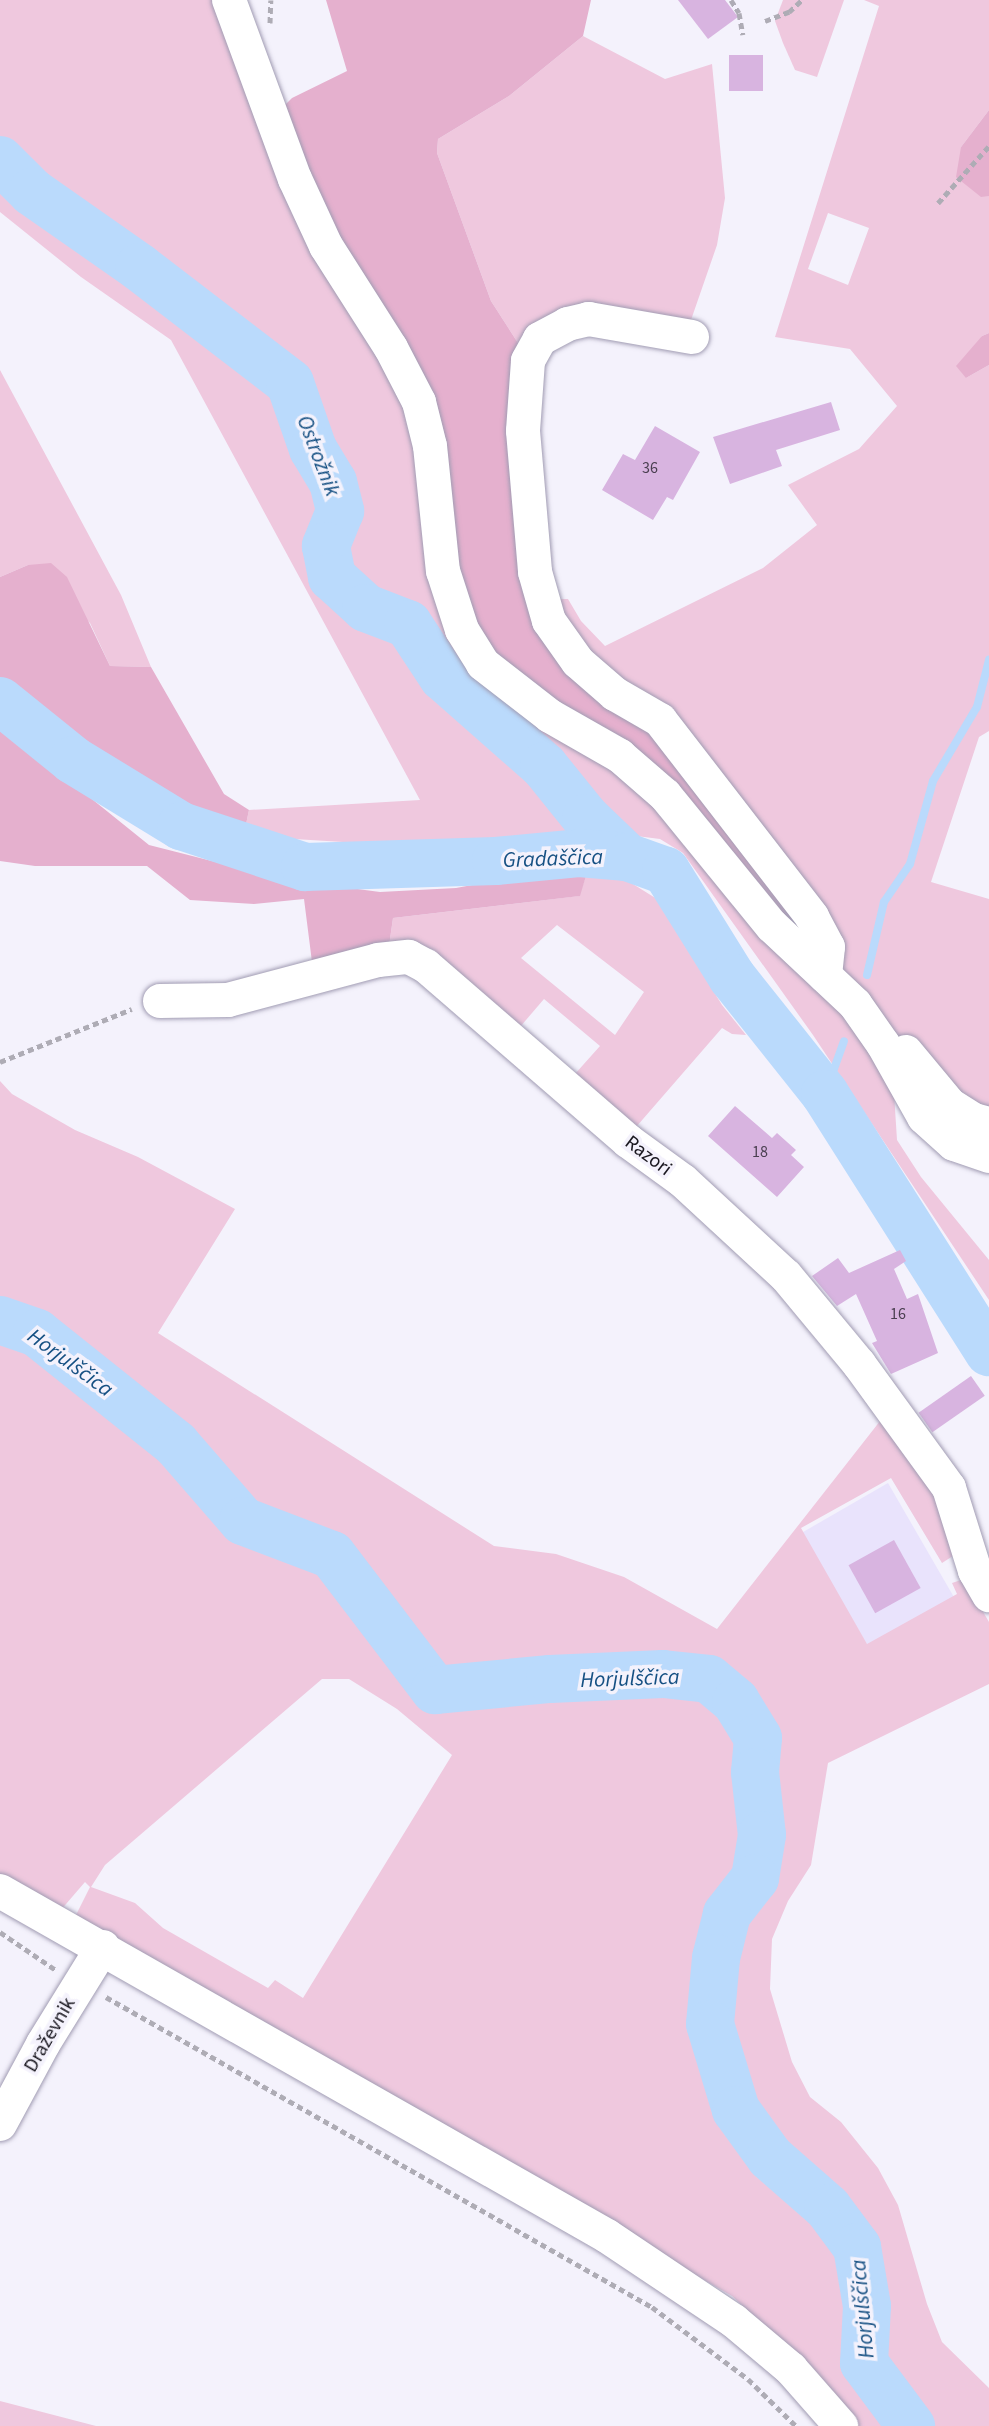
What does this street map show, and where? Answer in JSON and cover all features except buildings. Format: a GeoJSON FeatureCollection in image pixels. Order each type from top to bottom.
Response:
{"type":"FeatureCollection","features":[{"type":"Feature","properties":{"kind":"street"},"geometry":{"type":"LineString","coordinates":[[229,0],[295,179],[326,246],[391,348],[419,402],[430,446],[443,571],[462,630],[483,664],[550,716],[620,756],[665,795],[772,926],[855,1004],[883,1044],[924,1117],[954,1144],[989,1156]]}},
{"type":"Feature","properties":{"kind":"street"},"geometry":{"type":"LineString","coordinates":[[692,337],[589,319],[568,324],[540,339],[528,361],[523,431],[535,572],[549,621],[578,662],[615,694],[660,720],[812,917],[828,947],[825,976]]}},
{"type":"Feature","properties":{"kind":"street","name":"Razori"},"geometry":{"type":"LineString","coordinates":[[160,1001],[228,1000],[378,960],[409,957],[426,966],[628,1141],[683,1181],[786,1276],[859,1364],[949,1488],[975,1571],[989,1595]]}},
{"type":"Feature","properties":{"kind":"street"},"geometry":{"type":"LineString","coordinates":[[883,1044],[907,1053],[928,1083],[950,1105],[974,1120],[989,1124]]}},
{"type":"Feature","properties":{"kind":"street"},"geometry":{"type":"LineString","coordinates":[[0,1891],[607,2236],[734,2321],[791,2369],[841,2426]]}},
{"type":"Feature","properties":{"kind":"street","name":"Draževnik"},"geometry":{"type":"LineString","coordinates":[[0,2124],[103,1947]]}},
{"type":"Feature","properties":{"kind":"path"},"geometry":{"type":"LineString","coordinates":[[731,0],[739,13],[743,35]]}},
{"type":"Feature","properties":{"kind":"path"},"geometry":{"type":"LineString","coordinates":[[765,21],[789,12],[802,0]]}},
{"type":"Feature","properties":{"kind":"path"},"geometry":{"type":"LineString","coordinates":[[938,203],[989,146]]}},
{"type":"Feature","properties":{"kind":"path"},"geometry":{"type":"LineString","coordinates":[[0,1062],[119,1013],[160,1001]]}},
{"type":"Feature","properties":{"kind":"path"},"geometry":{"type":"LineString","coordinates":[[0,1932],[79,1986],[108,1997],[652,2307],[748,2379],[796,2426]]}},
{"type":"Feature","properties":{"kind":"shaded area"},"geometry":{"type":"Polygon","coordinates":[[[0,0],[213,0],[661,802],[860,1028],[894,1093],[897,1140],[921,1177],[989,1260],[989,1300],[813,1035],[683,853],[660,839],[613,833],[424,847],[278,838],[245,829],[249,810],[420,800],[171,340],[81,277],[0,212],[0,0]]]}},
{"type":"Feature","properties":{"kind":"shaded area"},"geometry":{"type":"Polygon","coordinates":[[[326,0],[591,0],[583,36],[509,96],[438,139],[437,153],[491,301],[525,354],[526,574],[656,729],[817,942],[803,941],[491,656],[460,606],[441,453],[338,251],[276,114],[292,98],[347,71],[326,0]]]}},
{"type":"Feature","properties":{"kind":"shaded area"},"geometry":{"type":"Polygon","coordinates":[[[783,0],[844,0],[817,77],[795,70],[783,43],[775,21],[783,0]]]}},
{"type":"Feature","properties":{"kind":"shaded area"},"geometry":{"type":"Polygon","coordinates":[[[864,0],[989,0],[989,110],[961,147],[981,196],[989,196],[989,333],[982,336],[966,378],[989,365],[989,731],[979,737],[931,882],[989,899],[989,1118],[954,1099],[853,989],[841,964],[588,663],[550,599],[568,599],[581,621],[605,646],[763,568],[817,525],[788,485],[859,449],[897,406],[850,349],[775,337],[879,6],[864,0]],[[828,213],[808,269],[848,285],[869,228],[828,213]]]}},
{"type":"Feature","properties":{"kind":"shaded area"},"geometry":{"type":"Polygon","coordinates":[[[583,36],[665,79],[712,64],[725,198],[717,245],[691,320],[614,315],[525,354],[491,301],[437,153],[438,139],[509,96],[583,36]]]}},
{"type":"Feature","properties":{"kind":"shaded area"},"geometry":{"type":"Polygon","coordinates":[[[989,110],[989,196],[981,197],[956,177],[961,147],[989,110]]]}},
{"type":"Feature","properties":{"kind":"shaded area"},"geometry":{"type":"Polygon","coordinates":[[[989,333],[989,365],[966,378],[956,366],[982,336],[989,333]]]}},
{"type":"Feature","properties":{"kind":"shaded area"},"geometry":{"type":"Polygon","coordinates":[[[0,370],[121,595],[151,667],[110,666],[90,623],[28,565],[0,577],[0,370]]]}},
{"type":"Feature","properties":{"kind":"shaded area"},"geometry":{"type":"Polygon","coordinates":[[[51,563],[67,577],[110,666],[151,667],[224,794],[249,810],[245,829],[192,812],[60,728],[0,677],[0,577],[28,565],[51,563]]]}},
{"type":"Feature","properties":{"kind":"shaded area"},"geometry":{"type":"Polygon","coordinates":[[[0,725],[149,845],[282,879],[380,892],[456,888],[520,876],[586,876],[580,896],[393,918],[389,946],[312,962],[304,899],[254,904],[190,900],[147,866],[35,866],[0,861],[0,725]]]}},
{"type":"Feature","properties":{"kind":"shaded area"},"geometry":{"type":"Polygon","coordinates":[[[586,876],[628,881],[657,899],[722,1005],[746,1035],[732,1034],[722,1028],[630,1134],[566,1084],[600,1046],[544,999],[514,1034],[389,946],[393,918],[579,896],[586,876]],[[557,925],[521,958],[615,1035],[644,992],[557,925]]]}},
{"type":"Feature","properties":{"kind":"shaded area"},"geometry":{"type":"Polygon","coordinates":[[[0,1081],[12,1094],[75,1130],[138,1157],[235,1209],[158,1333],[494,1546],[556,1554],[624,1577],[717,1629],[884,1416],[943,1506],[956,1554],[942,1563],[891,1478],[801,1528],[867,1644],[957,1594],[952,1583],[961,1580],[968,1586],[989,1622],[989,1684],[828,1763],[811,1865],[788,1901],[772,1939],[770,1989],[792,2062],[810,2097],[841,2122],[878,2168],[898,2205],[927,2304],[942,2342],[989,2388],[989,2426],[856,2426],[784,2344],[732,2296],[74,1919],[90,1887],[85,1882],[60,1911],[0,1878],[0,1081]],[[322,1679],[105,1865],[91,1887],[135,1903],[163,1928],[268,1988],[275,1980],[303,1998],[452,1755],[397,1709],[349,1679],[322,1679]]]}},
{"type":"Feature","properties":{"kind":"shaded area"},"geometry":{"type":"Polygon","coordinates":[[[888,1483],[954,1597],[868,1647],[802,1532],[888,1483]]]}},
{"type":"Feature","properties":{"kind":"shaded area"},"geometry":{"type":"Polygon","coordinates":[[[0,2401],[96,2426],[0,2426],[0,2401]]]}},
{"type":"Feature","properties":{"kind":"waterway","name":"Ostrožnik"},"geometry":{"type":"LineString","coordinates":[[0,160],[32,192],[139,267],[290,383],[313,449],[333,482],[340,511],[326,546],[332,577],[366,608],[408,624],[443,677],[544,766],[586,818],[627,857]]}},
{"type":"Feature","properties":{"kind":"waterway"},"geometry":{"type":"LineString","coordinates":[[867,975],[884,902],[910,864],[933,781],[977,707],[989,660]]}},
{"type":"Feature","properties":{"kind":"waterway","name":"Gradaščica"},"geometry":{"type":"LineString","coordinates":[[0,701],[73,760],[181,826],[305,867],[496,861],[579,853],[627,857],[666,871],[732,977],[825,1094],[989,1352]]}},
{"type":"Feature","properties":{"kind":"waterway"},"geometry":{"type":"LineString","coordinates":[[825,1094],[844,1041]]}},
{"type":"Feature","properties":{"kind":"waterway","name":"Horjulščica"},"geometry":{"type":"LineString","coordinates":[[0,1320],[37,1333],[176,1444],[243,1521],[332,1555],[435,1690],[550,1679],[663,1674],[709,1679],[736,1702],[758,1738],[755,1772],[762,1835],[755,1878],[727,1914],[716,1958],[710,2024],[736,2110],[770,2157],[828,2208],[857,2247],[867,2306],[864,2363],[911,2426]]}}]}
